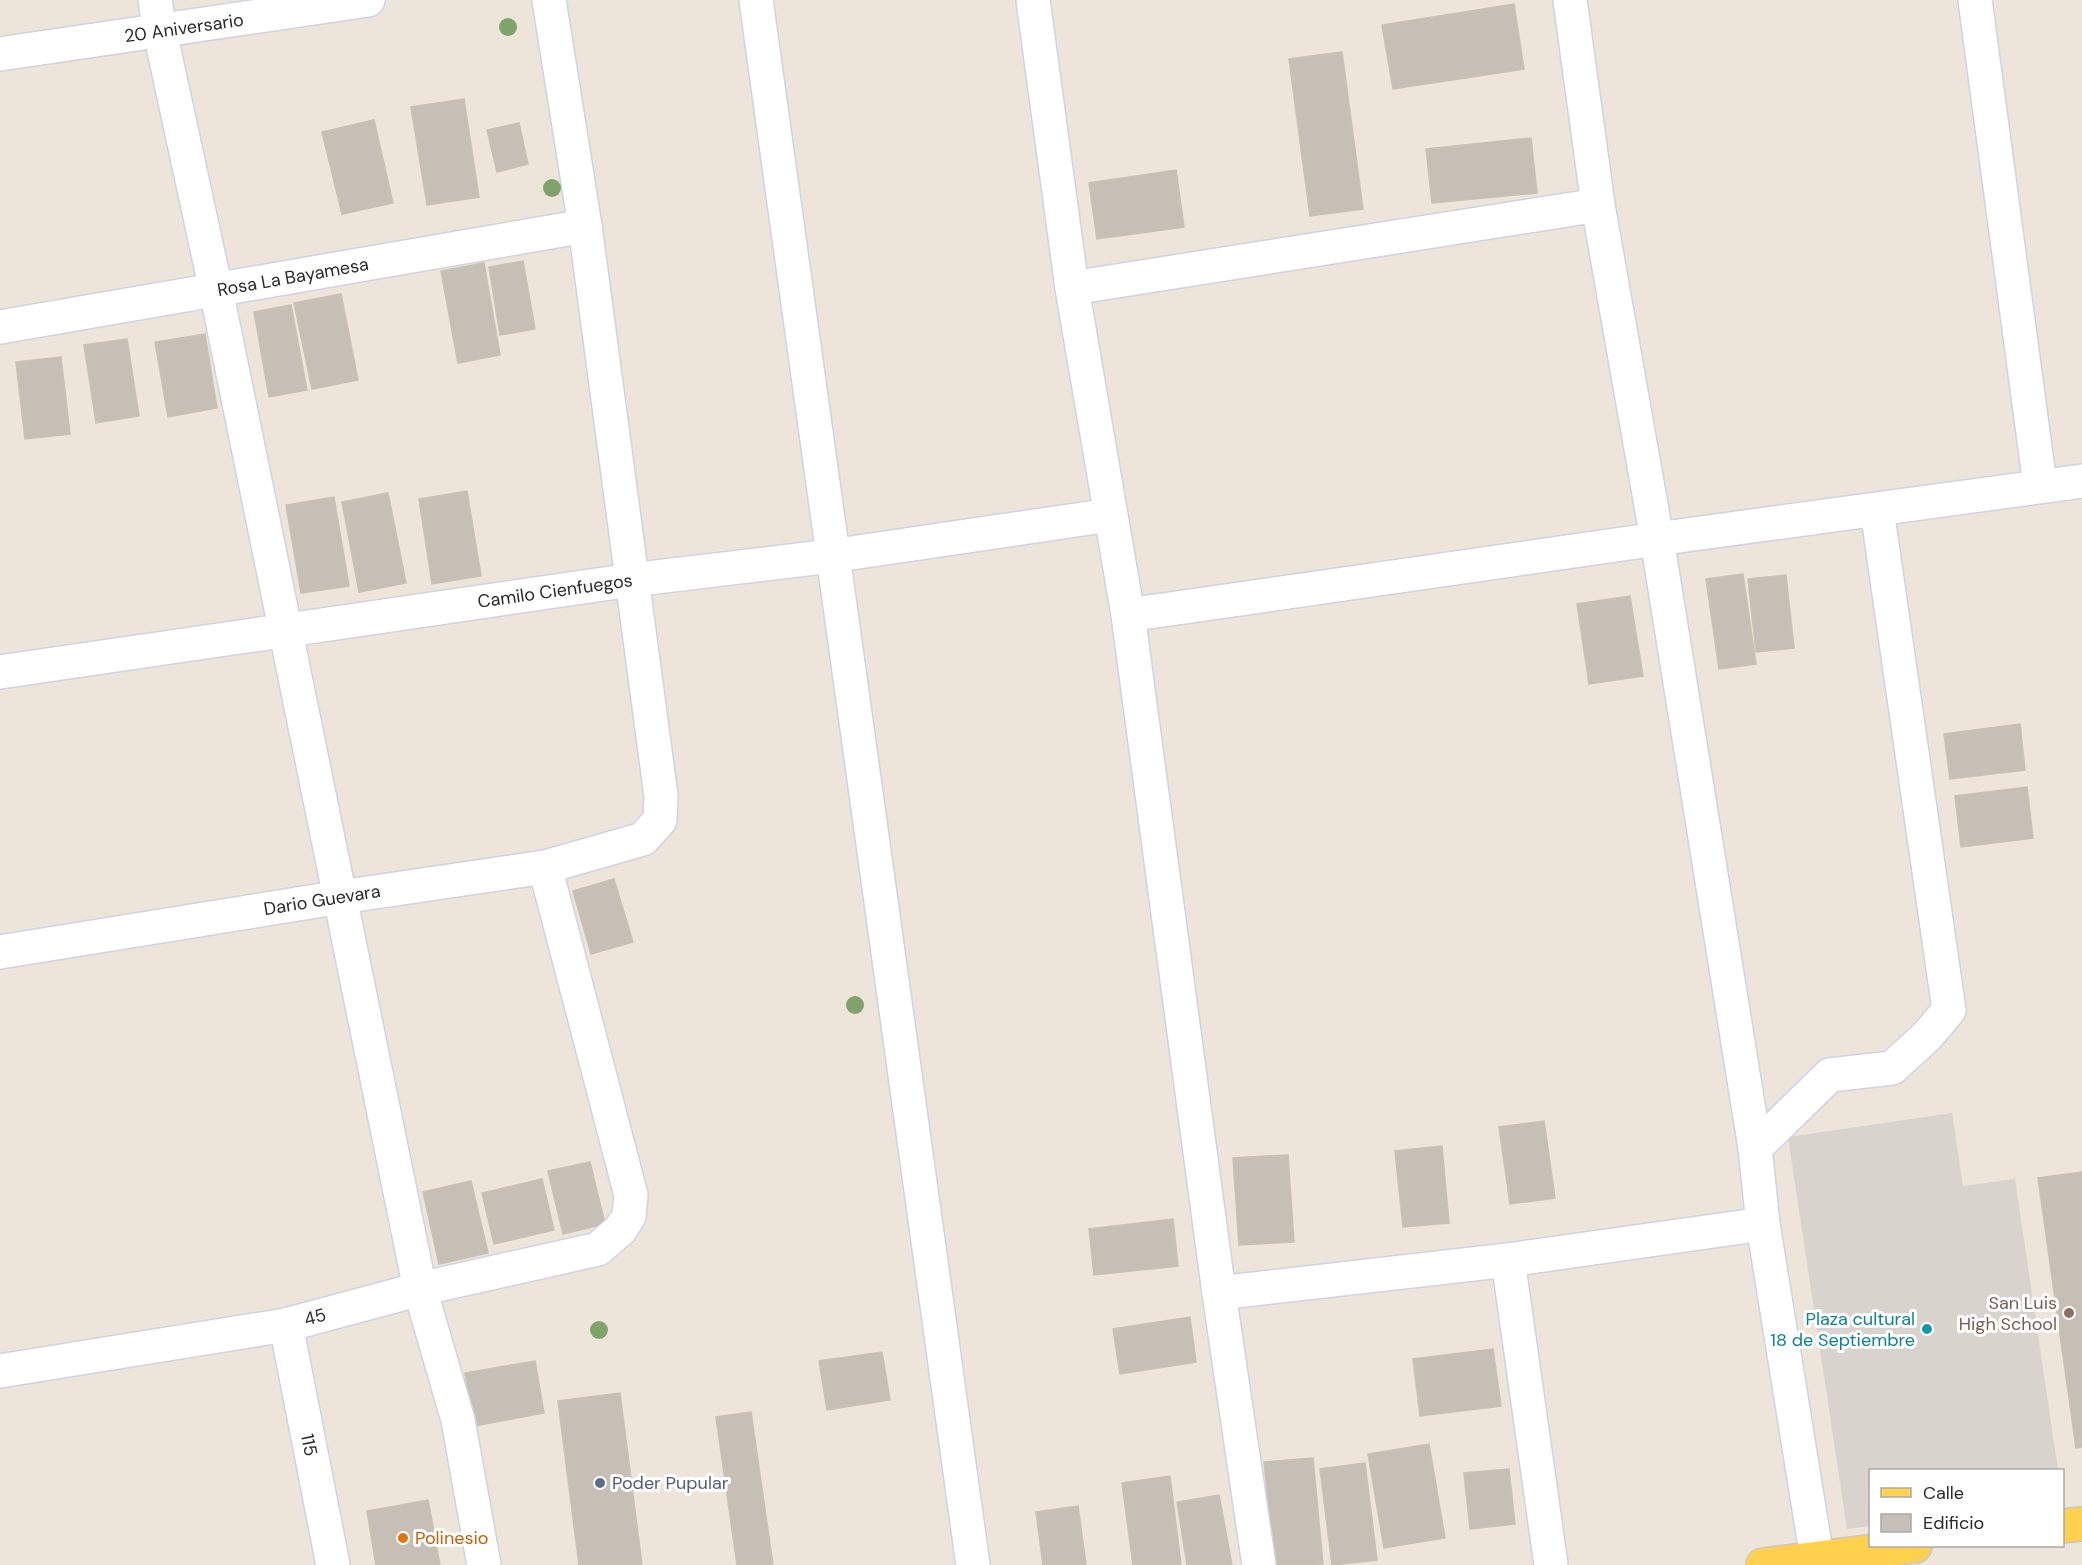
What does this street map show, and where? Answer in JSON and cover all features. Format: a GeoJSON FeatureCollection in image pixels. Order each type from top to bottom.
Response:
{"type":"FeatureCollection","features":[{"type":"Feature","properties":{"kind":"main road"},"geometry":{"type":"LineString","coordinates":[[2064,1526],[2082,1524]]}},
{"type":"Feature","properties":{"kind":"main road"},"geometry":{"type":"LineString","coordinates":[[1763,1565],[1900,1547]]}},
{"type":"Feature","properties":{"kind":"street"},"geometry":{"type":"LineString","coordinates":[[155,0],[420,1289],[458,1420],[484,1565]]}},
{"type":"Feature","properties":{"kind":"street","name":"20 Aniversario"},"geometry":{"type":"LineString","coordinates":[[0,54],[368,0]]}},
{"type":"Feature","properties":{"kind":"street"},"geometry":{"type":"LineString","coordinates":[[549,0],[585,226],[631,580]]}},
{"type":"Feature","properties":{"kind":"street"},"geometry":{"type":"LineString","coordinates":[[756,0],[831,555],[973,1565]]}},
{"type":"Feature","properties":{"kind":"street"},"geometry":{"type":"LineString","coordinates":[[1033,0],[1072,288],[1128,615],[1219,1293],[1259,1565]]}},
{"type":"Feature","properties":{"kind":"street"},"geometry":{"type":"LineString","coordinates":[[1570,0],[1598,205],[1657,539],[1755,1148],[1763,1224],[1817,1558]]}},
{"type":"Feature","properties":{"kind":"street"},"geometry":{"type":"LineString","coordinates":[[1976,0],[2040,485]]}},
{"type":"Feature","properties":{"kind":"street"},"geometry":{"type":"LineString","coordinates":[[1072,288],[1598,205]]}},
{"type":"Feature","properties":{"kind":"street","name":"Rosa La Bayamesa"},"geometry":{"type":"LineString","coordinates":[[0,327],[585,226]]}},
{"type":"Feature","properties":{"kind":"street"},"geometry":{"type":"LineString","coordinates":[[1128,615],[2040,485],[2082,481]]}},
{"type":"Feature","properties":{"kind":"street"},"geometry":{"type":"LineString","coordinates":[[1755,1148],[1830,1075],[1892,1068],[1927,1036],[1948,1010],[1877,510]]}},
{"type":"Feature","properties":{"kind":"street","name":"Camilo Cienfuegos"},"geometry":{"type":"LineString","coordinates":[[0,672],[631,580],[831,555],[1110,515]]}},
{"type":"Feature","properties":{"kind":"street","name":"Dario Guevara"},"geometry":{"type":"LineString","coordinates":[[0,952],[340,897],[545,867],[643,839],[660,820],[661,796],[631,580]]}},
{"type":"Feature","properties":{"kind":"street","name":"45"},"geometry":{"type":"LineString","coordinates":[[0,1371],[286,1324],[420,1289],[598,1249],[620,1230],[629,1216],[631,1195],[545,867]]}},
{"type":"Feature","properties":{"kind":"street"},"geometry":{"type":"LineString","coordinates":[[1219,1293],[1508,1260],[1763,1224]]}},
{"type":"Feature","properties":{"kind":"street"},"geometry":{"type":"LineString","coordinates":[[1508,1260],[1551,1565]]}},
{"type":"Feature","properties":{"kind":"street","name":"115"},"geometry":{"type":"LineString","coordinates":[[286,1324],[333,1565]]}},
{"type":"Feature","properties":{"kind":"shaded area","name":"Plaza cultural 18 de Septiembre"},"geometry":{"type":"Polygon","coordinates":[[[1952,1113],[1963,1186],[2015,1179],[2058,1469],[1869,1469],[1869,1526],[1847,1529],[1788,1137],[1952,1113]]]}},
{"type":"Feature","properties":{"kind":"building"},"geometry":{"type":"Polygon","coordinates":[[[1514,4],[1524,69],[1393,89],[1382,25],[1514,4]]]}},
{"type":"Feature","properties":{"kind":"building"},"geometry":{"type":"Polygon","coordinates":[[[1342,52],[1363,209],[1310,216],[1289,59],[1342,52]]]}},
{"type":"Feature","properties":{"kind":"building"},"geometry":{"type":"Polygon","coordinates":[[[464,99],[479,197],[427,205],[411,107],[464,99]]]}},
{"type":"Feature","properties":{"kind":"building"},"geometry":{"type":"Polygon","coordinates":[[[374,120],[393,203],[342,214],[322,132],[374,120]]]}},
{"type":"Feature","properties":{"kind":"building"},"geometry":{"type":"Polygon","coordinates":[[[519,123],[528,164],[497,172],[487,130],[519,123]]]}},
{"type":"Feature","properties":{"kind":"building"},"geometry":{"type":"Polygon","coordinates":[[[1531,138],[1537,193],[1432,203],[1426,149],[1531,138]]]}},
{"type":"Feature","properties":{"kind":"building"},"geometry":{"type":"Polygon","coordinates":[[[1176,170],[1184,227],[1097,239],[1089,183],[1176,170]]]}},
{"type":"Feature","properties":{"kind":"building"},"geometry":{"type":"Polygon","coordinates":[[[523,261],[535,329],[500,335],[489,267],[523,261]]]}},
{"type":"Feature","properties":{"kind":"building"},"geometry":{"type":"Polygon","coordinates":[[[484,263],[500,355],[458,363],[441,271],[484,263]]]}},
{"type":"Feature","properties":{"kind":"building"},"geometry":{"type":"Polygon","coordinates":[[[341,294],[358,380],[312,389],[294,303],[341,294]]]}},
{"type":"Feature","properties":{"kind":"building"},"geometry":{"type":"Polygon","coordinates":[[[291,305],[307,390],[269,397],[254,312],[291,305]]]}},
{"type":"Feature","properties":{"kind":"building"},"geometry":{"type":"Polygon","coordinates":[[[205,334],[217,408],[168,417],[155,342],[205,334]]]}},
{"type":"Feature","properties":{"kind":"building"},"geometry":{"type":"Polygon","coordinates":[[[127,339],[139,416],[96,423],[84,345],[127,339]]]}},
{"type":"Feature","properties":{"kind":"building"},"geometry":{"type":"Polygon","coordinates":[[[61,357],[70,434],[25,439],[16,362],[61,357]]]}},
{"type":"Feature","properties":{"kind":"building"},"geometry":{"type":"Polygon","coordinates":[[[467,491],[481,576],[432,584],[419,499],[467,491]]]}},
{"type":"Feature","properties":{"kind":"building"},"geometry":{"type":"Polygon","coordinates":[[[388,493],[406,583],[359,592],[342,502],[388,493]]]}},
{"type":"Feature","properties":{"kind":"building"},"geometry":{"type":"Polygon","coordinates":[[[334,497],[349,586],[301,593],[286,505],[334,497]]]}},
{"type":"Feature","properties":{"kind":"building"},"geometry":{"type":"Polygon","coordinates":[[[1743,574],[1756,664],[1719,669],[1706,579],[1743,574]]]}},
{"type":"Feature","properties":{"kind":"building"},"geometry":{"type":"Polygon","coordinates":[[[1786,575],[1794,648],[1756,652],[1748,579],[1786,575]]]}},
{"type":"Feature","properties":{"kind":"building"},"geometry":{"type":"Polygon","coordinates":[[[1630,596],[1643,676],[1589,684],[1577,604],[1630,596]]]}},
{"type":"Feature","properties":{"kind":"building"},"geometry":{"type":"Polygon","coordinates":[[[2020,724],[2025,770],[1950,779],[1944,734],[2020,724]]]}},
{"type":"Feature","properties":{"kind":"building"},"geometry":{"type":"Polygon","coordinates":[[[2027,787],[2033,838],[1961,847],[1955,796],[2027,787]]]}},
{"type":"Feature","properties":{"kind":"building"},"geometry":{"type":"Polygon","coordinates":[[[614,879],[633,942],[591,954],[573,891],[614,879]]]}},
{"type":"Feature","properties":{"kind":"building"},"geometry":{"type":"Polygon","coordinates":[[[1544,1121],[1555,1198],[1510,1204],[1499,1127],[1544,1121]]]}},
{"type":"Feature","properties":{"kind":"building"},"geometry":{"type":"Polygon","coordinates":[[[1442,1146],[1449,1223],[1403,1227],[1395,1151],[1442,1146]]]}},
{"type":"Feature","properties":{"kind":"building"},"geometry":{"type":"Polygon","coordinates":[[[1288,1155],[1294,1242],[1239,1245],[1233,1158],[1288,1155]]]}},
{"type":"Feature","properties":{"kind":"building"},"geometry":{"type":"Polygon","coordinates":[[[590,1162],[605,1224],[563,1234],[548,1171],[590,1162]]]}},
{"type":"Feature","properties":{"kind":"building","name":"San Luis High School"},"geometry":{"type":"Polygon","coordinates":[[[2082,1172],[2082,1447],[2076,1448],[2038,1178],[2082,1172]]]}},
{"type":"Feature","properties":{"kind":"building"},"geometry":{"type":"Polygon","coordinates":[[[542,1179],[554,1230],[494,1244],[482,1193],[542,1179]]]}},
{"type":"Feature","properties":{"kind":"building"},"geometry":{"type":"Polygon","coordinates":[[[471,1181],[488,1253],[439,1264],[423,1192],[471,1181]]]}},
{"type":"Feature","properties":{"kind":"building"},"geometry":{"type":"Polygon","coordinates":[[[1173,1219],[1178,1266],[1094,1275],[1089,1229],[1173,1219]]]}},
{"type":"Feature","properties":{"kind":"building"},"geometry":{"type":"Polygon","coordinates":[[[1190,1317],[1196,1362],[1120,1374],[1113,1329],[1190,1317]]]}},
{"type":"Feature","properties":{"kind":"building"},"geometry":{"type":"Polygon","coordinates":[[[1493,1349],[1501,1406],[1420,1416],[1413,1359],[1493,1349]]]}},
{"type":"Feature","properties":{"kind":"building"},"geometry":{"type":"Polygon","coordinates":[[[882,1352],[890,1400],[827,1410],[819,1361],[882,1352]]]}},
{"type":"Feature","properties":{"kind":"building"},"geometry":{"type":"Polygon","coordinates":[[[535,1361],[544,1413],[474,1426],[465,1373],[535,1361]]]}},
{"type":"Feature","properties":{"kind":"building","name":"Poder Pupular"},"geometry":{"type":"Polygon","coordinates":[[[620,1393],[642,1565],[579,1565],[558,1401],[620,1393]]]}},
{"type":"Feature","properties":{"kind":"building"},"geometry":{"type":"Polygon","coordinates":[[[751,1412],[773,1565],[737,1565],[716,1417],[751,1412]]]}},
{"type":"Feature","properties":{"kind":"building"},"geometry":{"type":"Polygon","coordinates":[[[1429,1444],[1445,1538],[1384,1548],[1368,1454],[1429,1444]]]}},
{"type":"Feature","properties":{"kind":"building"},"geometry":{"type":"Polygon","coordinates":[[[1313,1458],[1323,1564],[1275,1565],[1264,1462],[1313,1458]]]}},
{"type":"Feature","properties":{"kind":"building"},"geometry":{"type":"Polygon","coordinates":[[[1365,1463],[1377,1560],[1332,1565],[1320,1469],[1365,1463]]]}},
{"type":"Feature","properties":{"kind":"building"},"geometry":{"type":"Polygon","coordinates":[[[1509,1469],[1515,1524],[1470,1529],[1464,1473],[1509,1469]]]}},
{"type":"Feature","properties":{"kind":"building"},"geometry":{"type":"Polygon","coordinates":[[[1170,1476],[1181,1565],[1133,1565],[1122,1483],[1170,1476]]]}},
{"type":"Feature","properties":{"kind":"building"},"geometry":{"type":"Polygon","coordinates":[[[1219,1495],[1232,1565],[1187,1565],[1177,1502],[1219,1495]]]}},
{"type":"Feature","properties":{"kind":"building","name":"Polinesio"},"geometry":{"type":"Polygon","coordinates":[[[428,1500],[440,1565],[376,1565],[367,1511],[428,1500]]]}},
{"type":"Feature","properties":{"kind":"building"},"geometry":{"type":"Polygon","coordinates":[[[1078,1506],[1086,1565],[1043,1565],[1036,1512],[1078,1506]]]}},
{"type":"Feature","properties":{"kind":"place","name":"San Luis High School"},"geometry":{"type":"Point","coordinates":[2069,1313]}},
{"type":"Feature","properties":{"kind":"place","name":"Plaza cultural 18 de Septiembre"},"geometry":{"type":"Point","coordinates":[1927,1329]}},
{"type":"Feature","properties":{"kind":"place","name":"Poder Pupular"},"geometry":{"type":"Point","coordinates":[600,1483]}},
{"type":"Feature","properties":{"kind":"place","name":"Polinesio"},"geometry":{"type":"Point","coordinates":[403,1538]}}]}
